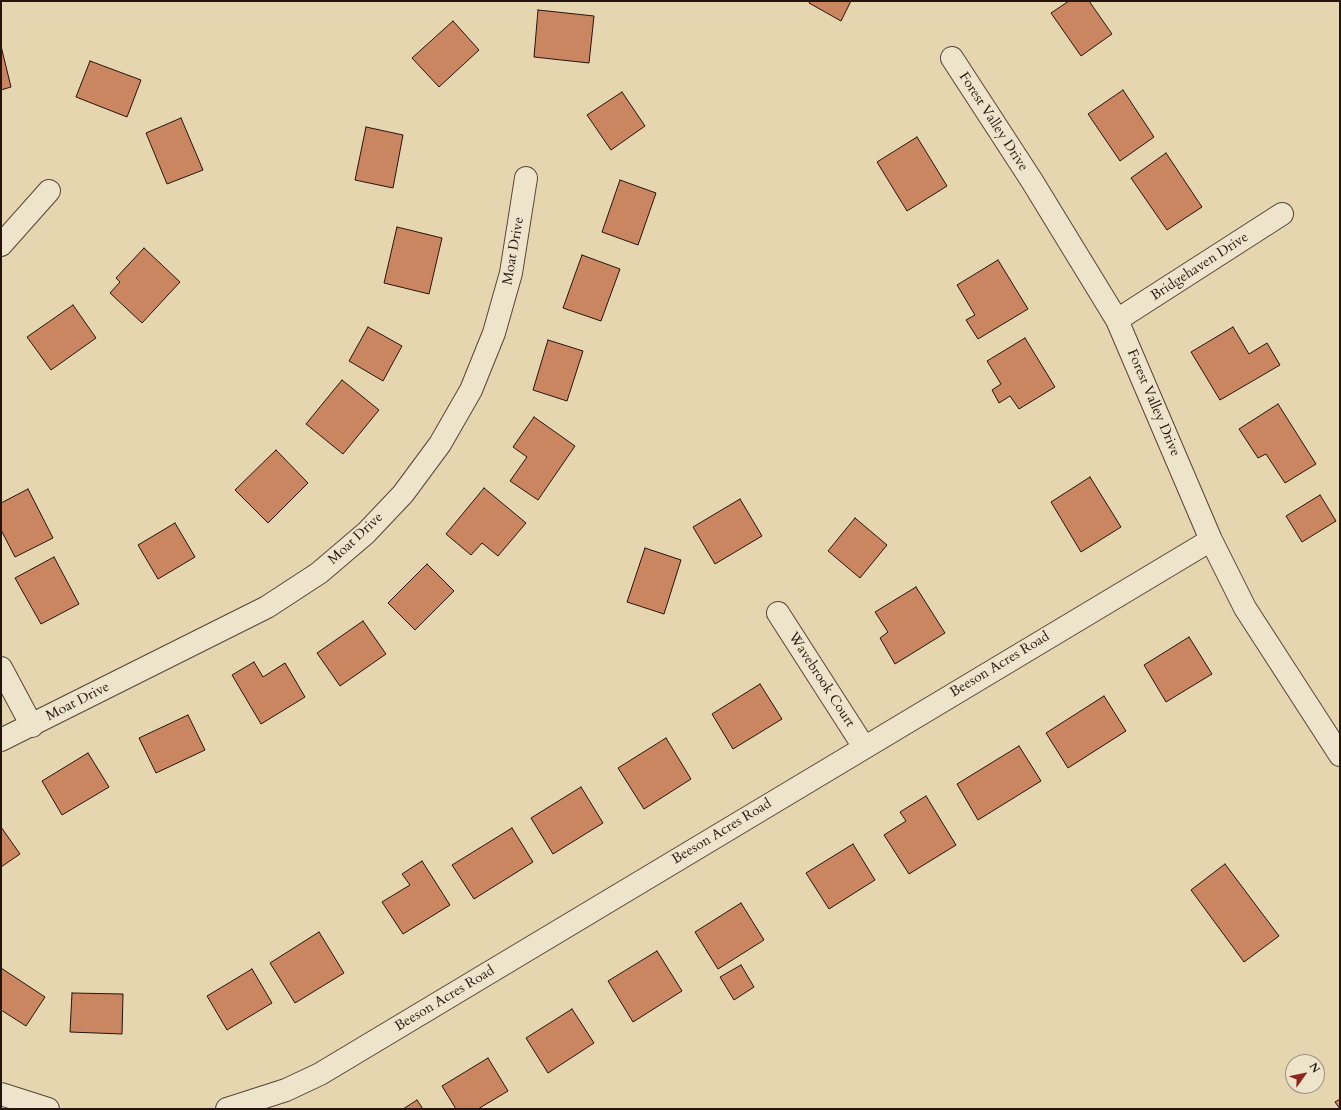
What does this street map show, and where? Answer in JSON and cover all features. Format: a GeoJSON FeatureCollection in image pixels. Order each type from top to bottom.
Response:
{"type":"FeatureCollection","features":[{"type":"Feature","properties":{"kind":"street","name":"Forest Valley Drive"},"geometry":{"type":"LineString","coordinates":[[952,58],[1032,181],[1117,320],[1211,540],[1245,608],[1340,755]]}},
{"type":"Feature","properties":{"kind":"street","name":"Moat Drive"},"geometry":{"type":"LineString","coordinates":[[1,740],[32,726],[267,607],[319,573],[366,533],[403,494],[440,444],[471,390],[494,333],[511,273],[526,178]]}},
{"type":"Feature","properties":{"kind":"street"},"geometry":{"type":"LineString","coordinates":[[1,245],[49,191]]}},
{"type":"Feature","properties":{"kind":"street","name":"Bridgehaven Drive"},"geometry":{"type":"LineString","coordinates":[[1117,320],[1282,214]]}},
{"type":"Feature","properties":{"kind":"street","name":"Beeson Acres Road"},"geometry":{"type":"LineString","coordinates":[[227,1109],[286,1090],[320,1074],[1211,540]]}},
{"type":"Feature","properties":{"kind":"street","name":"Wavebrook Court"},"geometry":{"type":"LineString","coordinates":[[778,613],[864,747]]}},
{"type":"Feature","properties":{"kind":"street"},"geometry":{"type":"LineString","coordinates":[[1,668],[32,726]]}},
{"type":"Feature","properties":{"kind":"street"},"geometry":{"type":"LineString","coordinates":[[1,1094],[48,1109]]}},
{"type":"Feature","properties":{"kind":"building"},"geometry":{"type":"Polygon","coordinates":[[[810,1],[851,1],[841,21],[809,3],[810,1]]]}},
{"type":"Feature","properties":{"kind":"building"},"geometry":{"type":"Polygon","coordinates":[[[1069,1],[1089,1],[1112,34],[1081,56],[1051,13],[1069,1]]]}},
{"type":"Feature","properties":{"kind":"building"},"geometry":{"type":"Polygon","coordinates":[[[538,10],[594,16],[589,63],[534,57],[538,10]]]}},
{"type":"Feature","properties":{"kind":"building"},"geometry":{"type":"Polygon","coordinates":[[[453,21],[479,50],[439,87],[412,58],[453,21]]]}},
{"type":"Feature","properties":{"kind":"building"},"geometry":{"type":"Polygon","coordinates":[[[1,46],[11,87],[1,90],[1,46]]]}},
{"type":"Feature","properties":{"kind":"building"},"geometry":{"type":"Polygon","coordinates":[[[90,61],[141,80],[127,117],[76,97],[90,61]]]}},
{"type":"Feature","properties":{"kind":"building"},"geometry":{"type":"Polygon","coordinates":[[[1123,90],[1154,137],[1120,161],[1088,114],[1123,90]]]}},
{"type":"Feature","properties":{"kind":"building"},"geometry":{"type":"Polygon","coordinates":[[[622,92],[645,126],[611,150],[587,115],[622,92]]]}},
{"type":"Feature","properties":{"kind":"building"},"geometry":{"type":"Polygon","coordinates":[[[181,118],[203,170],[167,184],[146,133],[181,118]]]}},
{"type":"Feature","properties":{"kind":"building"},"geometry":{"type":"Polygon","coordinates":[[[366,127],[403,135],[393,188],[355,180],[366,127]]]}},
{"type":"Feature","properties":{"kind":"building"},"geometry":{"type":"Polygon","coordinates":[[[917,137],[947,186],[907,211],[877,162],[917,137]]]}},
{"type":"Feature","properties":{"kind":"building"},"geometry":{"type":"Polygon","coordinates":[[[1166,153],[1202,207],[1167,230],[1131,178],[1166,153]]]}},
{"type":"Feature","properties":{"kind":"building"},"geometry":{"type":"Polygon","coordinates":[[[620,180],[656,193],[638,245],[602,232],[620,180]]]}},
{"type":"Feature","properties":{"kind":"building"},"geometry":{"type":"Polygon","coordinates":[[[397,227],[442,238],[429,294],[384,283],[397,227]]]}},
{"type":"Feature","properties":{"kind":"building"},"geometry":{"type":"Polygon","coordinates":[[[144,248],[180,282],[142,323],[110,293],[120,282],[116,278],[144,248]]]}},
{"type":"Feature","properties":{"kind":"building"},"geometry":{"type":"Polygon","coordinates":[[[582,255],[620,269],[601,321],[563,308],[582,255]]]}},
{"type":"Feature","properties":{"kind":"building"},"geometry":{"type":"Polygon","coordinates":[[[998,260],[1028,309],[978,339],[966,320],[975,315],[957,285],[998,260]]]}},
{"type":"Feature","properties":{"kind":"building"},"geometry":{"type":"Polygon","coordinates":[[[73,305],[96,338],[51,370],[27,337],[73,305]]]}},
{"type":"Feature","properties":{"kind":"building"},"geometry":{"type":"Polygon","coordinates":[[[368,327],[402,346],[383,381],[349,361],[368,327]]]}},
{"type":"Feature","properties":{"kind":"building"},"geometry":{"type":"Polygon","coordinates":[[[1233,327],[1249,354],[1267,343],[1280,365],[1220,400],[1191,352],[1233,327]]]}},
{"type":"Feature","properties":{"kind":"building"},"geometry":{"type":"Polygon","coordinates":[[[1025,338],[1055,387],[1019,409],[1010,396],[999,403],[992,390],[1001,384],[987,361],[1025,338]]]}},
{"type":"Feature","properties":{"kind":"building"},"geometry":{"type":"Polygon","coordinates":[[[548,340],[583,351],[567,401],[533,390],[548,340]]]}},
{"type":"Feature","properties":{"kind":"building"},"geometry":{"type":"Polygon","coordinates":[[[342,380],[379,410],[343,454],[306,424],[342,380]]]}},
{"type":"Feature","properties":{"kind":"building"},"geometry":{"type":"Polygon","coordinates":[[[1278,404],[1316,464],[1285,483],[1266,454],[1258,458],[1239,429],[1278,404]]]}},
{"type":"Feature","properties":{"kind":"building"},"geometry":{"type":"Polygon","coordinates":[[[534,417],[575,446],[538,500],[510,481],[527,457],[513,447],[534,417]]]}},
{"type":"Feature","properties":{"kind":"building"},"geometry":{"type":"Polygon","coordinates":[[[276,450],[308,483],[268,523],[235,490],[276,450]]]}},
{"type":"Feature","properties":{"kind":"building"},"geometry":{"type":"Polygon","coordinates":[[[1090,477],[1121,527],[1081,552],[1051,502],[1090,477]]]}},
{"type":"Feature","properties":{"kind":"building"},"geometry":{"type":"Polygon","coordinates":[[[484,488],[526,523],[498,556],[482,543],[471,555],[446,534],[484,488]]]}},
{"type":"Feature","properties":{"kind":"building"},"geometry":{"type":"Polygon","coordinates":[[[28,489],[53,538],[15,557],[1,530],[1,503],[28,489]]]}},
{"type":"Feature","properties":{"kind":"building"},"geometry":{"type":"Polygon","coordinates":[[[1320,495],[1336,521],[1302,542],[1286,516],[1320,495]]]}},
{"type":"Feature","properties":{"kind":"building"},"geometry":{"type":"Polygon","coordinates":[[[740,499],[762,536],[715,564],[693,527],[740,499]]]}},
{"type":"Feature","properties":{"kind":"building"},"geometry":{"type":"Polygon","coordinates":[[[855,518],[887,545],[860,578],[828,551],[855,518]]]}},
{"type":"Feature","properties":{"kind":"building"},"geometry":{"type":"Polygon","coordinates":[[[175,523],[195,557],[158,579],[138,545],[175,523]]]}},
{"type":"Feature","properties":{"kind":"building"},"geometry":{"type":"Polygon","coordinates":[[[645,548],[681,560],[664,614],[627,602],[645,548]]]}},
{"type":"Feature","properties":{"kind":"building"},"geometry":{"type":"Polygon","coordinates":[[[54,557],[79,604],[41,624],[15,578],[54,557]]]}},
{"type":"Feature","properties":{"kind":"building"},"geometry":{"type":"Polygon","coordinates":[[[427,564],[454,591],[415,630],[388,603],[427,564]]]}},
{"type":"Feature","properties":{"kind":"building"},"geometry":{"type":"Polygon","coordinates":[[[916,587],[945,633],[895,664],[880,638],[888,632],[875,612],[916,587]]]}},
{"type":"Feature","properties":{"kind":"building"},"geometry":{"type":"Polygon","coordinates":[[[363,621],[386,654],[340,686],[317,653],[363,621]]]}},
{"type":"Feature","properties":{"kind":"building"},"geometry":{"type":"Polygon","coordinates":[[[1189,637],[1212,674],[1166,702],[1144,665],[1189,637]]]}},
{"type":"Feature","properties":{"kind":"building"},"geometry":{"type":"Polygon","coordinates":[[[254,662],[263,677],[285,663],[305,697],[261,724],[232,675],[254,662]]]}},
{"type":"Feature","properties":{"kind":"building"},"geometry":{"type":"Polygon","coordinates":[[[760,684],[782,719],[733,749],[712,714],[760,684]]]}},
{"type":"Feature","properties":{"kind":"building"},"geometry":{"type":"Polygon","coordinates":[[[1104,696],[1126,731],[1068,768],[1046,733],[1104,696]]]}},
{"type":"Feature","properties":{"kind":"building"},"geometry":{"type":"Polygon","coordinates":[[[188,715],[205,750],[156,773],[139,738],[188,715]]]}},
{"type":"Feature","properties":{"kind":"building"},"geometry":{"type":"Polygon","coordinates":[[[666,738],[691,779],[644,809],[618,768],[666,738]]]}},
{"type":"Feature","properties":{"kind":"building"},"geometry":{"type":"Polygon","coordinates":[[[1019,746],[1041,781],[978,820],[957,784],[1019,746]]]}},
{"type":"Feature","properties":{"kind":"building"},"geometry":{"type":"Polygon","coordinates":[[[88,753],[109,787],[62,815],[42,781],[88,753]]]}},
{"type":"Feature","properties":{"kind":"building"},"geometry":{"type":"Polygon","coordinates":[[[581,787],[603,823],[553,854],[531,818],[581,787]]]}},
{"type":"Feature","properties":{"kind":"building"},"geometry":{"type":"Polygon","coordinates":[[[926,796],[956,845],[909,874],[884,835],[906,821],[900,812],[926,796]]]}},
{"type":"Feature","properties":{"kind":"building"},"geometry":{"type":"Polygon","coordinates":[[[1,827],[20,854],[1,867],[1,827]]]}},
{"type":"Feature","properties":{"kind":"building"},"geometry":{"type":"Polygon","coordinates":[[[512,828],[533,862],[474,899],[452,865],[512,828]]]}},
{"type":"Feature","properties":{"kind":"building"},"geometry":{"type":"Polygon","coordinates":[[[853,844],[875,880],[829,909],[806,873],[853,844]]]}},
{"type":"Feature","properties":{"kind":"building"},"geometry":{"type":"Polygon","coordinates":[[[422,861],[450,905],[403,934],[382,902],[410,885],[402,874],[422,861]]]}},
{"type":"Feature","properties":{"kind":"building"},"geometry":{"type":"Polygon","coordinates":[[[1225,864],[1279,936],[1244,962],[1191,890],[1225,864]]]}},
{"type":"Feature","properties":{"kind":"building"},"geometry":{"type":"Polygon","coordinates":[[[741,903],[764,940],[718,969],[695,932],[741,903]]]}},
{"type":"Feature","properties":{"kind":"building"},"geometry":{"type":"Polygon","coordinates":[[[319,932],[344,973],[295,1003],[270,963],[319,932]]]}},
{"type":"Feature","properties":{"kind":"building"},"geometry":{"type":"Polygon","coordinates":[[[657,951],[682,991],[633,1022],[608,981],[657,951]]]}},
{"type":"Feature","properties":{"kind":"building"},"geometry":{"type":"Polygon","coordinates":[[[741,965],[754,987],[734,1000],[720,977],[741,965]]]}},
{"type":"Feature","properties":{"kind":"building"},"geometry":{"type":"Polygon","coordinates":[[[1,968],[45,997],[26,1026],[1,1010],[1,968]]]}},
{"type":"Feature","properties":{"kind":"building"},"geometry":{"type":"Polygon","coordinates":[[[252,969],[272,1003],[227,1030],[207,996],[252,969]]]}},
{"type":"Feature","properties":{"kind":"building"},"geometry":{"type":"Polygon","coordinates":[[[72,993],[123,994],[122,1034],[70,1032],[72,993]]]}},
{"type":"Feature","properties":{"kind":"building"},"geometry":{"type":"Polygon","coordinates":[[[572,1009],[594,1043],[548,1073],[526,1038],[572,1009]]]}},
{"type":"Feature","properties":{"kind":"building"},"geometry":{"type":"Polygon","coordinates":[[[488,1058],[508,1091],[478,1109],[456,1109],[442,1086],[488,1058]]]}},
{"type":"Feature","properties":{"kind":"building"},"geometry":{"type":"Polygon","coordinates":[[[1340,1099],[1340,1109],[1335,1102],[1340,1099]]]}},
{"type":"Feature","properties":{"kind":"building"},"geometry":{"type":"Polygon","coordinates":[[[417,1100],[423,1109],[403,1109],[417,1100]]]}}]}
